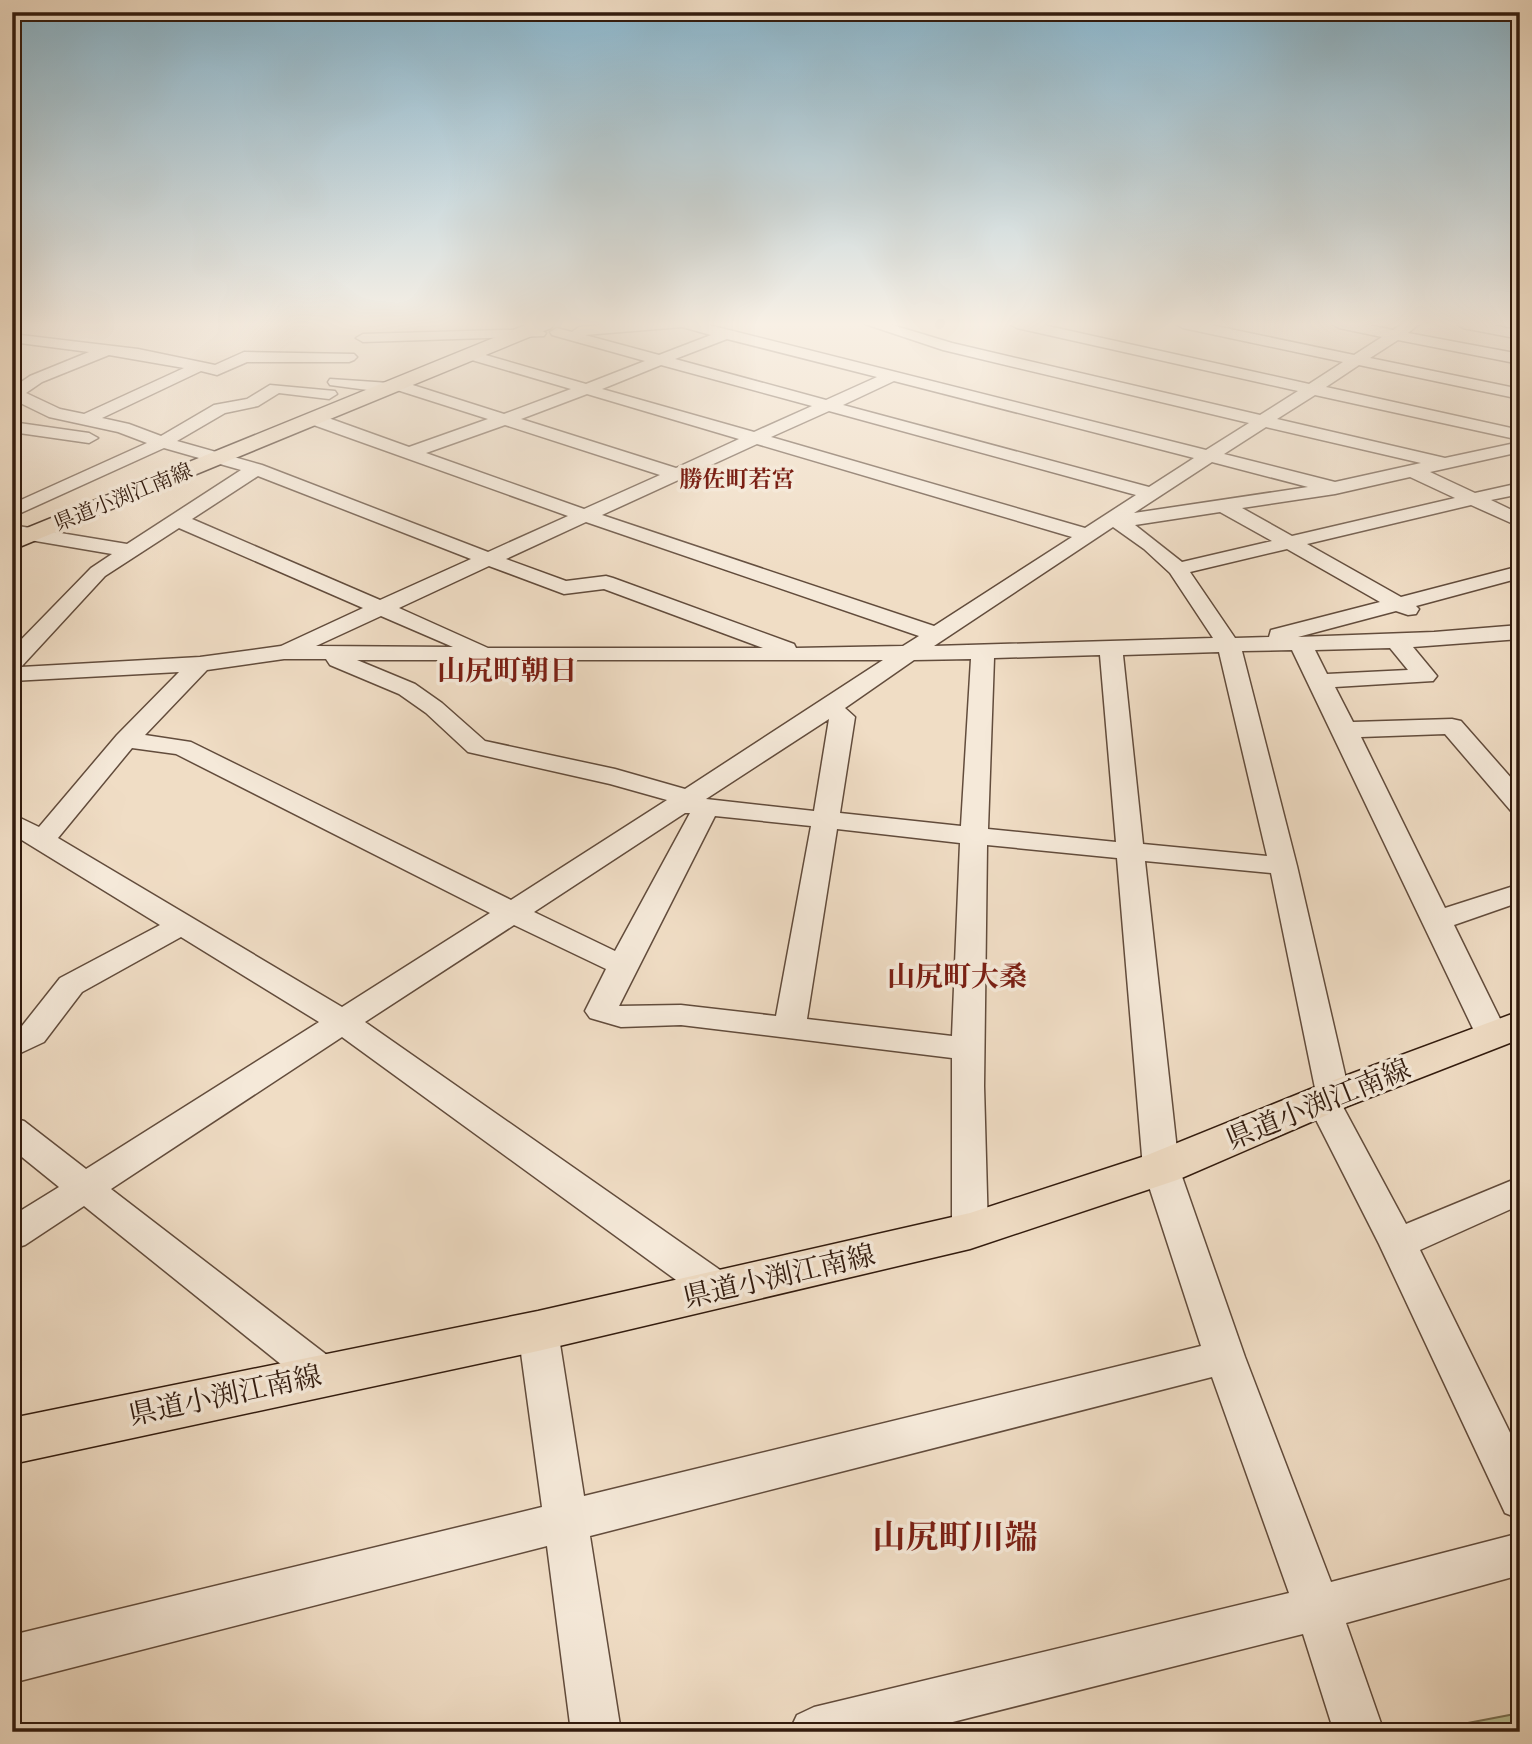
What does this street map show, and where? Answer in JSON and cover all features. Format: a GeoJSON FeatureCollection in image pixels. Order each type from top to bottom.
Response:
{"type":"FeatureCollection","features":[{"type":"Feature","properties":{"kind":"main road","name":"県道小渕江南線"},"geometry":{"type":"LineString","coordinates":[[19,536],[219,458],[320,405]]}},
{"type":"Feature","properties":{"kind":"main road","name":"県道小渕江南線"},"geometry":{"type":"LineString","coordinates":[[12,1441],[322,1374],[538,1331],[970,1231],[1161,1168],[1506,1029]]}},
{"type":"Feature","properties":{"kind":"street"},"geometry":{"type":"LineString","coordinates":[[39,405],[55,413],[88,419],[256,469],[564,587],[606,582],[802,655]]}},
{"type":"Feature","properties":{"kind":"street"},"geometry":{"type":"LineString","coordinates":[[88,419],[117,405]]}},
{"type":"Feature","properties":{"kind":"street"},"geometry":{"type":"LineString","coordinates":[[12,511],[162,443],[204,416],[237,405]]}},
{"type":"Feature","properties":{"kind":"street"},"geometry":{"type":"LineString","coordinates":[[332,405],[408,454],[936,634]]}},
{"type":"Feature","properties":{"kind":"street"},"geometry":{"type":"LineString","coordinates":[[457,405],[677,474]]}},
{"type":"Feature","properties":{"kind":"street"},"geometry":{"type":"LineString","coordinates":[[408,454],[542,405]]}},
{"type":"Feature","properties":{"kind":"street"},"geometry":{"type":"LineString","coordinates":[[644,405],[1087,535]]}},
{"type":"Feature","properties":{"kind":"street"},"geometry":{"type":"LineString","coordinates":[[1008,405],[1335,488]]}},
{"type":"Feature","properties":{"kind":"street"},"geometry":{"type":"LineString","coordinates":[[1198,405],[1446,464]]}},
{"type":"Feature","properties":{"kind":"street"},"geometry":{"type":"LineString","coordinates":[[12,1235],[512,911],[691,803],[936,634],[1289,405]]}},
{"type":"Feature","properties":{"kind":"street"},"geometry":{"type":"LineString","coordinates":[[1384,405],[1520,435]]}},
{"type":"Feature","properties":{"kind":"street"},"geometry":{"type":"LineString","coordinates":[[284,652],[828,406],[1152,494]]}},
{"type":"Feature","properties":{"kind":"street"},"geometry":{"type":"LineString","coordinates":[[14,428],[55,413]]}},
{"type":"Feature","properties":{"kind":"street"},"geometry":{"type":"LineString","coordinates":[[14,428],[86,438],[124,430]]}},
{"type":"Feature","properties":{"kind":"street"},"geometry":{"type":"LineString","coordinates":[[1114,519],[1224,506],[1335,488],[1520,447]]}},
{"type":"Feature","properties":{"kind":"street"},"geometry":{"type":"LineString","coordinates":[[12,663],[98,572],[256,469]]}},
{"type":"Feature","properties":{"kind":"street"},"geometry":{"type":"LineString","coordinates":[[1412,471],[1520,521]]}},
{"type":"Feature","properties":{"kind":"street"},"geometry":{"type":"LineString","coordinates":[[1178,569],[1520,488]]}},
{"type":"Feature","properties":{"kind":"street"},"geometry":{"type":"LineString","coordinates":[[1224,506],[1400,603],[1443,638]]}},
{"type":"Feature","properties":{"kind":"street"},"geometry":{"type":"LineString","coordinates":[[1114,519],[1151,545],[1178,569],[1229,645],[1283,866],[1329,1099],[1517,1489]]}},
{"type":"Feature","properties":{"kind":"street"},"geometry":{"type":"LineString","coordinates":[[179,521],[491,655]]}},
{"type":"Feature","properties":{"kind":"street"},"geometry":{"type":"LineString","coordinates":[[19,536],[131,551]]}},
{"type":"Feature","properties":{"kind":"street"},"geometry":{"type":"LineString","coordinates":[[1268,645],[1269,637],[1520,572]]}},
{"type":"Feature","properties":{"kind":"street"},"geometry":{"type":"LineString","coordinates":[[12,674],[200,664],[284,652],[802,655],[1301,645],[1520,632]]}},
{"type":"Feature","properties":{"kind":"street"},"geometry":{"type":"LineString","coordinates":[[1318,681],[1425,676],[1396,641]]}},
{"type":"Feature","properties":{"kind":"street"},"geometry":{"type":"LineString","coordinates":[[1301,645],[1345,730],[1435,922],[1506,1029]]}},
{"type":"Feature","properties":{"kind":"street"},"geometry":{"type":"LineString","coordinates":[[1111,649],[1161,1168],[1226,1357],[1318,1608],[1359,1732]]}},
{"type":"Feature","properties":{"kind":"street"},"geometry":{"type":"LineString","coordinates":[[970,1231],[966,1121],[974,836],[984,652]]}},
{"type":"Feature","properties":{"kind":"street"},"geometry":{"type":"LineString","coordinates":[[335,653],[338,660],[407,689],[434,708],[477,747],[615,777],[691,803],[974,836],[1283,866]]}},
{"type":"Feature","properties":{"kind":"street"},"geometry":{"type":"LineString","coordinates":[[42,840],[126,740],[200,664]]}},
{"type":"Feature","properties":{"kind":"street"},"geometry":{"type":"LineString","coordinates":[[790,1028],[843,717],[828,708]]}},
{"type":"Feature","properties":{"kind":"street"},"geometry":{"type":"LineString","coordinates":[[1345,730],[1452,726],[1520,805]]}},
{"type":"Feature","properties":{"kind":"street"},"geometry":{"type":"LineString","coordinates":[[126,740],[182,747],[602,957],[623,964]]}},
{"type":"Feature","properties":{"kind":"street"},"geometry":{"type":"LineString","coordinates":[[691,803],[601,1011],[621,1017],[681,1015],[968,1049]]}},
{"type":"Feature","properties":{"kind":"street"},"geometry":{"type":"LineString","coordinates":[[12,821],[341,1021],[719,1290]]}},
{"type":"Feature","properties":{"kind":"street"},"geometry":{"type":"LineString","coordinates":[[1435,922],[1520,892]]}},
{"type":"Feature","properties":{"kind":"street"},"geometry":{"type":"LineString","coordinates":[[12,1046],[33,1034],[71,985],[182,925]]}},
{"type":"Feature","properties":{"kind":"street"},"geometry":{"type":"LineString","coordinates":[[12,1130],[322,1374]]}},
{"type":"Feature","properties":{"kind":"street"},"geometry":{"type":"LineString","coordinates":[[1398,1244],[1520,1190]]}},
{"type":"Feature","properties":{"kind":"street"},"geometry":{"type":"LineString","coordinates":[[538,1331],[596,1732]]}},
{"type":"Feature","properties":{"kind":"street"},"geometry":{"type":"LineString","coordinates":[[12,1659],[1226,1357]]}},
{"type":"Feature","properties":{"kind":"street"},"geometry":{"type":"LineString","coordinates":[[814,1732],[1318,1608],[1520,1554]]}},
{"type":"Feature","properties":{"kind":"green space"},"geometry":{"type":"Polygon","coordinates":[[[1520,1713],[1520,1732],[1421,1732],[1520,1713]]]}},
{"type":"Feature","properties":{"kind":"district","name":"勝佐町若宮"},"geometry":{"type":"Point","coordinates":[737,479]}},
{"type":"Feature","properties":{"kind":"district","name":"山尻町朝日"},"geometry":{"type":"Point","coordinates":[507,670]}},
{"type":"Feature","properties":{"kind":"district","name":"山尻町大桑"},"geometry":{"type":"Point","coordinates":[957,976]}},
{"type":"Feature","properties":{"kind":"district","name":"山尻町川端"},"geometry":{"type":"Point","coordinates":[955,1537]}}]}
